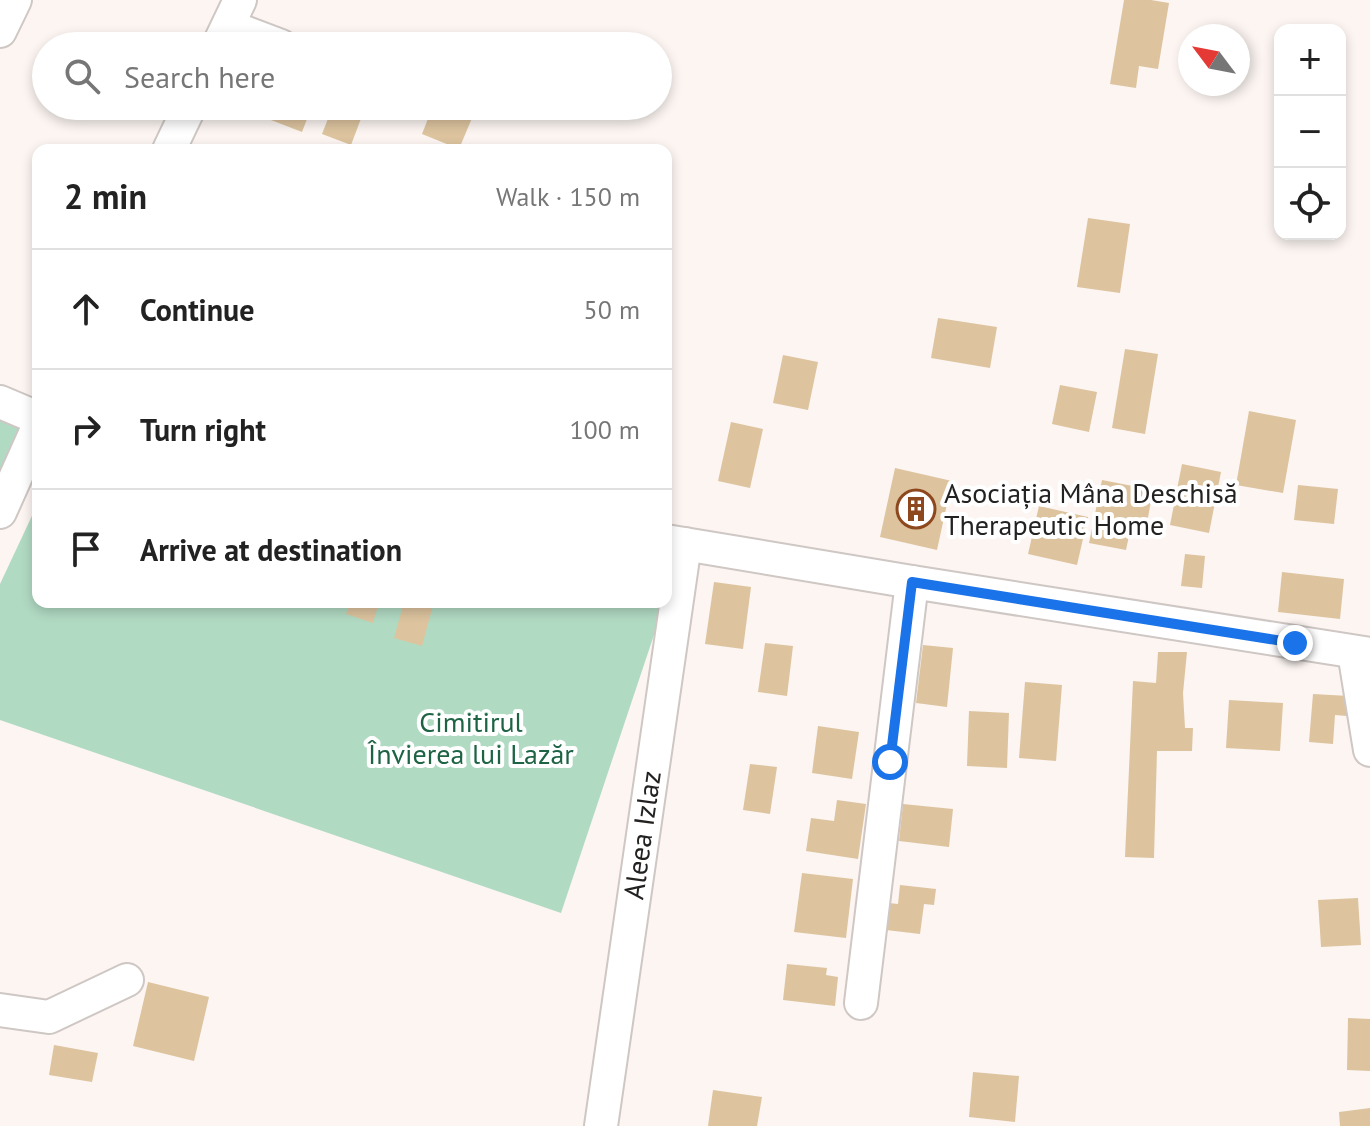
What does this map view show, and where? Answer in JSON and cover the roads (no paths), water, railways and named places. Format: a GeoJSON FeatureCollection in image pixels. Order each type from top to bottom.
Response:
{"type":"FeatureCollection","features":[{"type":"Feature","properties":{"kind":"street"},"geometry":{"type":"LineString","coordinates":[[0,31],[15,0]]}},
{"type":"Feature","properties":{"kind":"street"},"geometry":{"type":"LineString","coordinates":[[229,24],[248,32]]}},
{"type":"Feature","properties":{"kind":"street"},"geometry":{"type":"LineString","coordinates":[[172,144],[183,120]]}},
{"type":"Feature","properties":{"kind":"street"},"geometry":{"type":"LineString","coordinates":[[0,402],[32,415]]}},
{"type":"Feature","properties":{"kind":"street"},"geometry":{"type":"LineString","coordinates":[[0,512],[32,440]]}},
{"type":"Feature","properties":{"kind":"street"},"geometry":{"type":"LineString","coordinates":[[675,542],[1362,653],[1370,750]]}},
{"type":"Feature","properties":{"kind":"street","name":"Aleea Izlaz"},"geometry":{"type":"LineString","coordinates":[[672,566],[675,542]]}},
{"type":"Feature","properties":{"kind":"street"},"geometry":{"type":"LineString","coordinates":[[861,1003],[912,582]]}},
{"type":"Feature","properties":{"kind":"street","name":"Aleea Izlaz"},"geometry":{"type":"LineString","coordinates":[[601,1126],[667,608]]}},
{"type":"Feature","properties":{"kind":"street"},"geometry":{"type":"LineString","coordinates":[[0,1010],[49,1017],[127,980]]}},
{"type":"Feature","properties":{"kind":"place","name":"Asociația Mâna Deschisă Therapeutic Home"},"geometry":{"type":"Point","coordinates":[916,509]}},
{"type":"Feature","properties":{"kind":"park label","name":"Cimitirul Învierea lui Lazăr"},"geometry":{"type":"Point","coordinates":[471,738]}}]}
